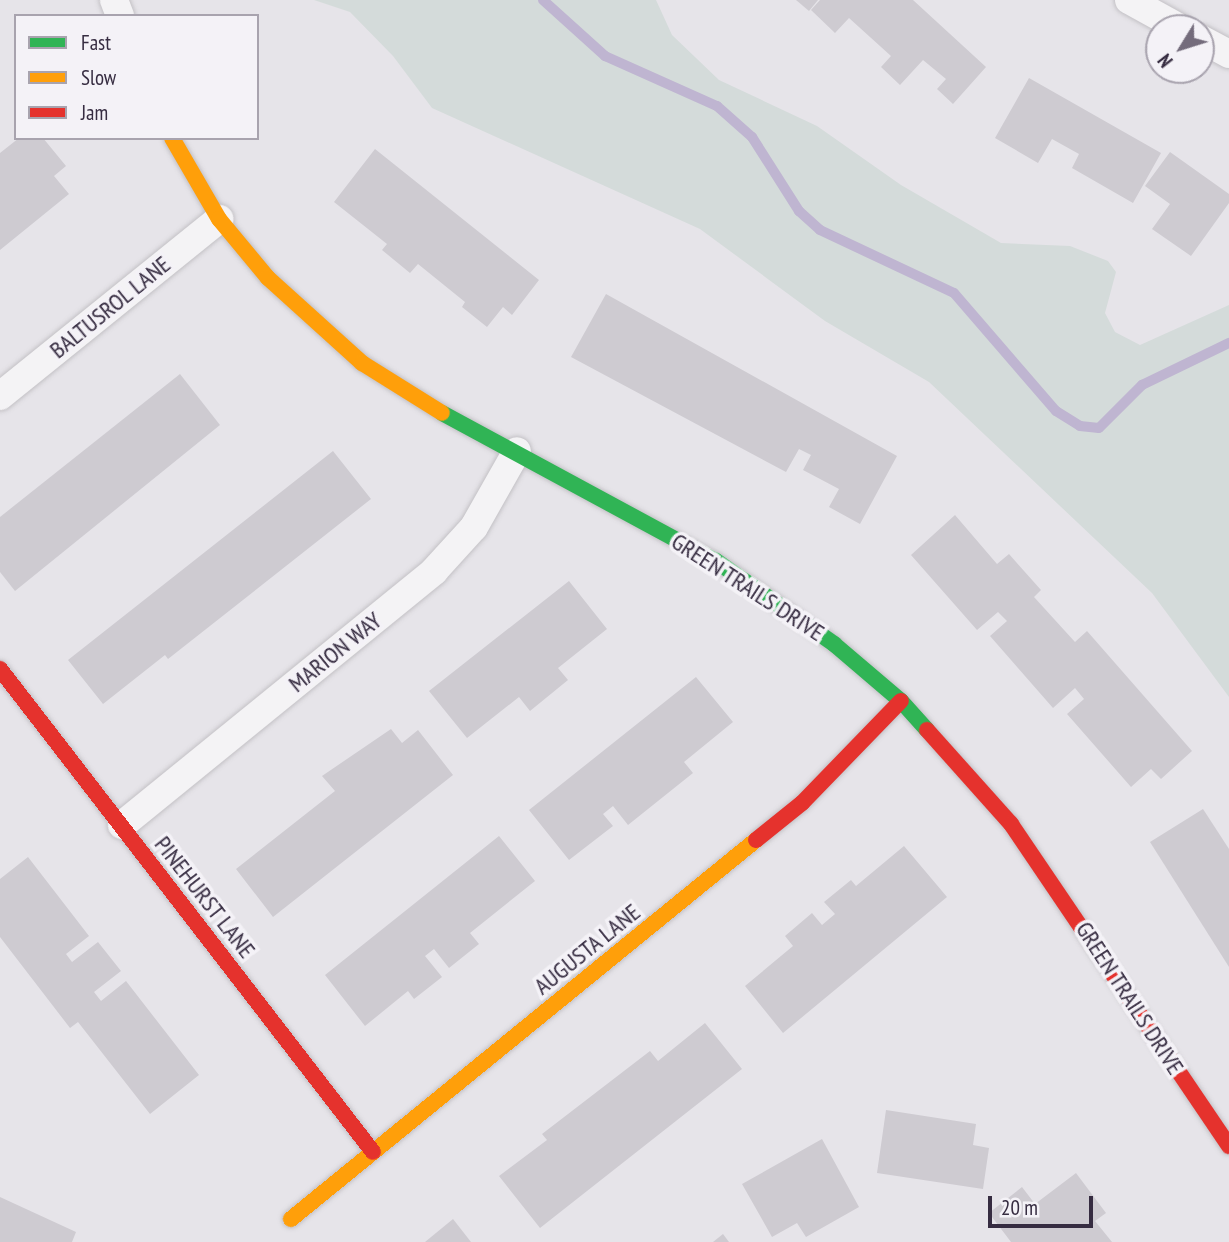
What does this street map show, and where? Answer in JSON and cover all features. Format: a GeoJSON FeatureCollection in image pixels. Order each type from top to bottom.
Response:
{"type":"FeatureCollection","features":[{"type":"Feature","properties":{"kind":"street"},"geometry":{"type":"LineString","coordinates":[[1129,0],[1154,14]]}},
{"type":"Feature","properties":{"kind":"street","name":"GREEN TRAILS DRIVE"},"geometry":{"type":"LineString","coordinates":[[173,140],[219,219],[317,327],[362,363],[416,399],[517,451],[716,561],[834,644],[901,701],[1027,845],[1229,1146]]}},
{"type":"Feature","properties":{"kind":"street","name":"BALTUSROL LANE"},"geometry":{"type":"LineString","coordinates":[[0,396],[219,219]]}},
{"type":"Feature","properties":{"kind":"street","name":"MARION WAY"},"geometry":{"type":"LineString","coordinates":[[122,825],[435,571],[474,527],[517,451]]}},
{"type":"Feature","properties":{"kind":"street","name":"PINEHURST LANE"},"geometry":{"type":"LineString","coordinates":[[0,669],[373,1153]]}},
{"type":"Feature","properties":{"kind":"street","name":"AUGUSTA LANE"},"geometry":{"type":"LineString","coordinates":[[291,1219],[802,803],[901,701]]}},
{"type":"Feature","properties":{"kind":"shaded area"},"geometry":{"type":"Polygon","coordinates":[[[314,0],[656,0],[672,35],[719,80],[817,126],[901,185],[1001,243],[1070,246],[1108,261],[1116,272],[1105,313],[1115,332],[1140,345],[1229,305],[1229,697],[1152,593],[929,382],[825,321],[700,229],[432,108],[393,56],[350,12],[314,0]]]}},
{"type":"Feature","properties":{"kind":"building"},"geometry":{"type":"Polygon","coordinates":[[[796,0],[818,0],[809,11],[796,0]]]}},
{"type":"Feature","properties":{"kind":"building"},"geometry":{"type":"Polygon","coordinates":[[[820,0],[913,0],[986,67],[953,104],[937,89],[946,79],[923,60],[900,85],[881,67],[891,56],[849,18],[835,33],[811,10],[820,0]]]}},
{"type":"Feature","properties":{"kind":"building"},"geometry":{"type":"Polygon","coordinates":[[[1029,78],[1161,153],[1133,203],[1072,168],[1079,154],[1052,139],[1038,163],[995,138],[1029,78]]]}},
{"type":"Feature","properties":{"kind":"building"},"geometry":{"type":"Polygon","coordinates":[[[16,140],[45,140],[66,166],[54,176],[69,194],[0,250],[0,153],[16,140]]]}},
{"type":"Feature","properties":{"kind":"building"},"geometry":{"type":"Polygon","coordinates":[[[375,149],[539,280],[512,315],[503,307],[487,327],[462,307],[465,302],[418,264],[410,273],[382,250],[387,244],[334,202],[375,149]]]}},
{"type":"Feature","properties":{"kind":"building"},"geometry":{"type":"Polygon","coordinates":[[[1170,152],[1229,194],[1229,203],[1191,256],[1152,229],[1170,204],[1145,186],[1170,152]]]}},
{"type":"Feature","properties":{"kind":"building"},"geometry":{"type":"Polygon","coordinates":[[[606,294],[897,456],[860,524],[829,507],[839,489],[803,470],[811,455],[799,449],[786,472],[571,357],[606,294]]]}},
{"type":"Feature","properties":{"kind":"building"},"geometry":{"type":"Polygon","coordinates":[[[180,374],[220,425],[15,591],[0,572],[0,517],[180,374]]]}},
{"type":"Feature","properties":{"kind":"building"},"geometry":{"type":"Polygon","coordinates":[[[333,451],[371,499],[168,659],[165,655],[103,704],[68,660],[333,451]]]}},
{"type":"Feature","properties":{"kind":"building"},"geometry":{"type":"Polygon","coordinates":[[[955,515],[997,564],[1009,554],[1041,590],[1034,597],[1075,642],[1087,631],[1192,751],[1161,779],[1151,769],[1131,787],[1067,714],[1084,699],[1075,688],[1053,708],[990,636],[1007,621],[998,612],[977,630],[911,555],[955,515]]]}},
{"type":"Feature","properties":{"kind":"building"},"geometry":{"type":"Polygon","coordinates":[[[569,581],[607,629],[558,668],[568,680],[530,711],[519,697],[467,738],[429,691],[569,581]]]}},
{"type":"Feature","properties":{"kind":"building"},"geometry":{"type":"Polygon","coordinates":[[[696,677],[733,722],[684,762],[693,773],[628,825],[613,806],[603,814],[613,826],[569,860],[529,810],[696,677]]]}},
{"type":"Feature","properties":{"kind":"building"},"geometry":{"type":"Polygon","coordinates":[[[391,729],[402,743],[418,730],[453,775],[273,917],[236,869],[335,791],[322,776],[391,729]]]}},
{"type":"Feature","properties":{"kind":"building"},"geometry":{"type":"Polygon","coordinates":[[[1203,809],[1229,849],[1229,967],[1150,842],[1203,809]]]}},
{"type":"Feature","properties":{"kind":"building"},"geometry":{"type":"Polygon","coordinates":[[[499,836],[535,881],[470,933],[479,944],[449,968],[434,949],[425,956],[442,977],[414,999],[408,991],[365,1026],[325,975],[499,836]]]}},
{"type":"Feature","properties":{"kind":"building"},"geometry":{"type":"Polygon","coordinates":[[[904,846],[947,897],[783,1033],[745,986],[793,946],[785,936],[812,913],[822,925],[835,914],[824,902],[851,880],[856,886],[904,846]]]}},
{"type":"Feature","properties":{"kind":"building"},"geometry":{"type":"Polygon","coordinates":[[[28,857],[89,936],[66,954],[72,962],[98,942],[121,971],[94,992],[101,1001],[126,981],[199,1075],[150,1114],[78,1022],[70,1028],[0,937],[0,879],[28,857]]]}},
{"type":"Feature","properties":{"kind":"building"},"geometry":{"type":"Polygon","coordinates":[[[705,1023],[742,1069],[540,1228],[499,1176],[547,1140],[542,1134],[650,1051],[658,1061],[705,1023]]]}},
{"type":"Feature","properties":{"kind":"building"},"geometry":{"type":"Polygon","coordinates":[[[886,1110],[976,1124],[973,1145],[989,1148],[983,1189],[877,1173],[886,1110]]]}},
{"type":"Feature","properties":{"kind":"building"},"geometry":{"type":"Polygon","coordinates":[[[822,1139],[859,1207],[806,1237],[797,1223],[772,1237],[742,1184],[822,1139]]]}},
{"type":"Feature","properties":{"kind":"building"},"geometry":{"type":"Polygon","coordinates":[[[1076,1173],[1106,1213],[1095,1221],[1112,1242],[1011,1242],[989,1213],[1022,1187],[1035,1204],[1076,1173]]]}},
{"type":"Feature","properties":{"kind":"building"},"geometry":{"type":"Polygon","coordinates":[[[0,1197],[76,1232],[72,1242],[0,1242],[0,1197]]]}},
{"type":"Feature","properties":{"kind":"building"},"geometry":{"type":"Polygon","coordinates":[[[453,1219],[471,1242],[425,1242],[453,1219]]]}},
{"type":"Feature","properties":{"kind":"building"},"geometry":{"type":"Polygon","coordinates":[[[723,1234],[729,1242],[713,1242],[723,1234]]]}},
{"type":"Feature","properties":{"kind":"waterway"},"geometry":{"type":"LineString","coordinates":[[543,0],[605,56],[717,106],[752,137],[799,211],[820,230],[954,293],[1056,411],[1080,426],[1099,428],[1142,385],[1229,343]]}},
{"type":"Feature","properties":{"kind":"traffic: fast"},"geometry":{"type":"LineString","coordinates":[[442,413],[716,561],[834,644],[901,701],[927,730]]}},
{"type":"Feature","properties":{"kind":"traffic: slow"},"geometry":{"type":"LineString","coordinates":[[173,140],[219,219],[268,278],[362,363],[442,413]]}},
{"type":"Feature","properties":{"kind":"traffic: slow"},"geometry":{"type":"LineString","coordinates":[[291,1219],[756,840]]}},
{"type":"Feature","properties":{"kind":"traffic: jam"},"geometry":{"type":"LineString","coordinates":[[0,669],[373,1152]]}},
{"type":"Feature","properties":{"kind":"traffic: jam"},"geometry":{"type":"LineString","coordinates":[[756,840],[802,803],[901,701]]}},
{"type":"Feature","properties":{"kind":"traffic: jam"},"geometry":{"type":"LineString","coordinates":[[927,730],[1011,824],[1229,1146]]}}]}
